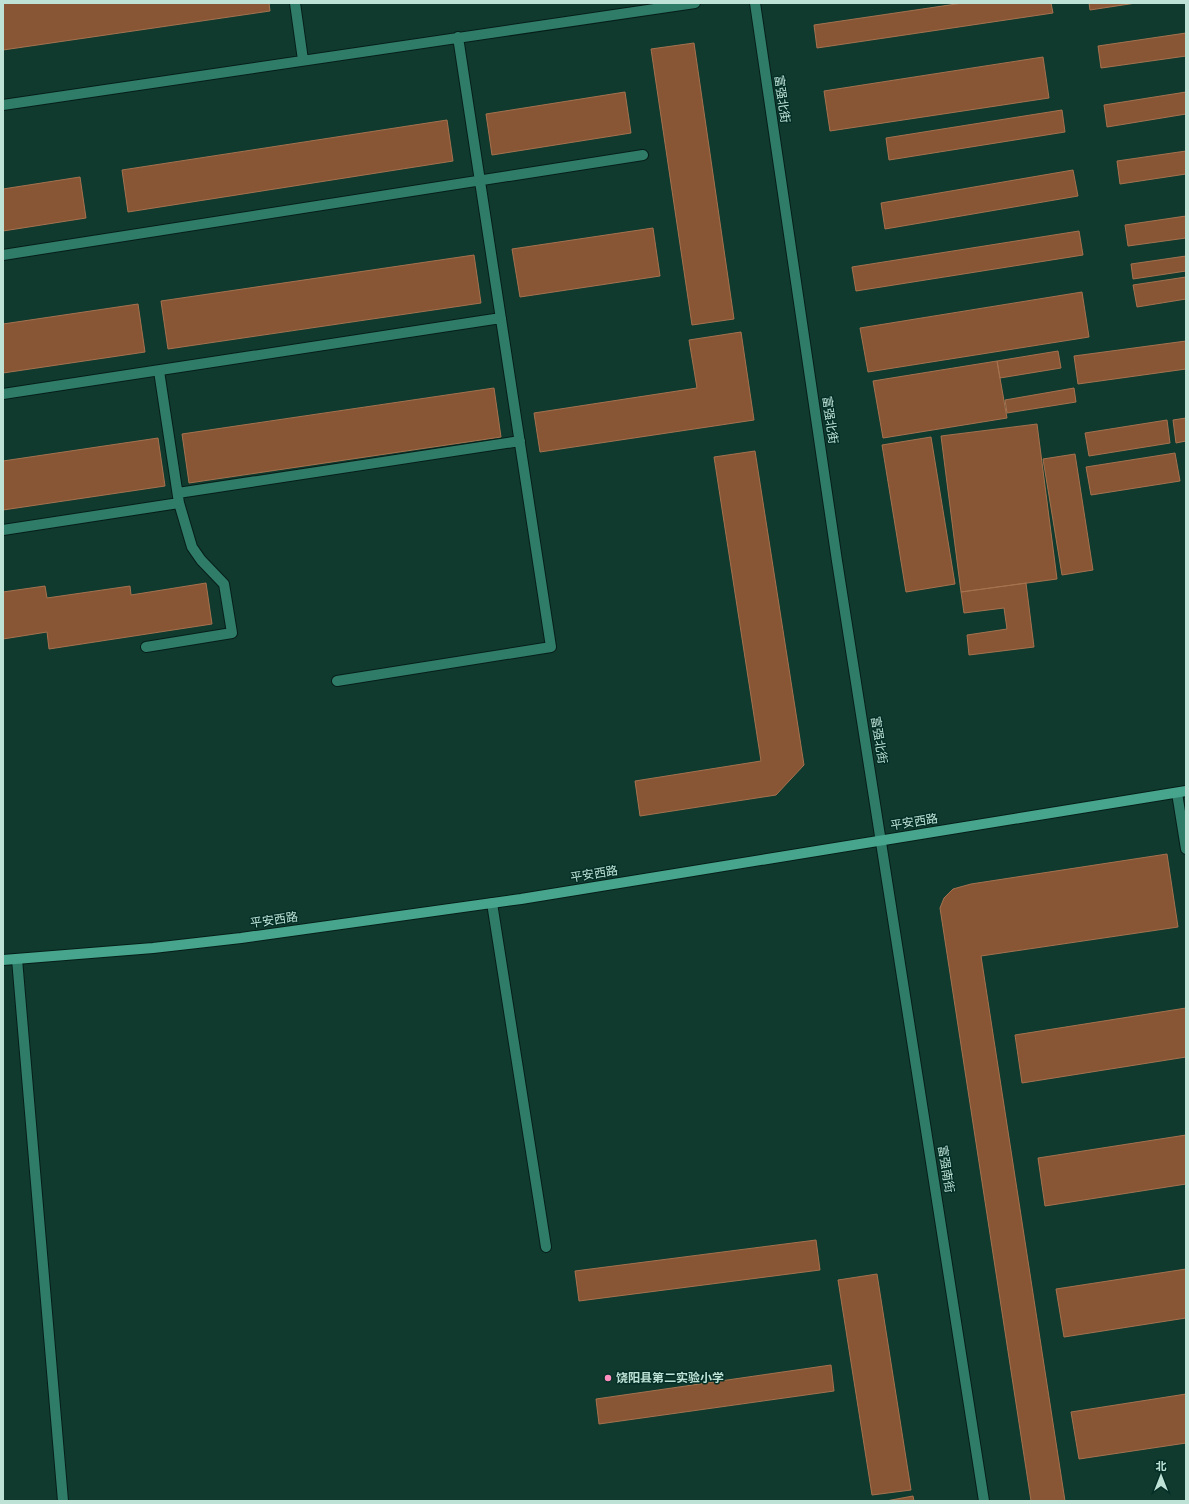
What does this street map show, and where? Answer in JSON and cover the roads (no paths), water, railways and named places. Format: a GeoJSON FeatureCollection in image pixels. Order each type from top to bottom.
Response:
{"type":"FeatureCollection","features":[{"type":"Feature","properties":{"kind":"main road","name":"平安西路"},"geometry":{"type":"LineString","coordinates":[[3,960],[153,948],[233,939],[492,903],[1181,792]]}},
{"type":"Feature","properties":{"kind":"street"},"geometry":{"type":"LineString","coordinates":[[295,3],[303,60]]}},
{"type":"Feature","properties":{"kind":"street"},"geometry":{"type":"LineString","coordinates":[[3,105],[695,3]]}},
{"type":"Feature","properties":{"kind":"street","name":"富强北街"},"geometry":{"type":"LineString","coordinates":[[755,3],[837,561],[881,840]]}},
{"type":"Feature","properties":{"kind":"street"},"geometry":{"type":"LineString","coordinates":[[337,681],[551,647],[458,38]]}},
{"type":"Feature","properties":{"kind":"street"},"geometry":{"type":"LineString","coordinates":[[3,254],[643,155]]}},
{"type":"Feature","properties":{"kind":"street"},"geometry":{"type":"LineString","coordinates":[[3,394],[501,318]]}},
{"type":"Feature","properties":{"kind":"street"},"geometry":{"type":"LineString","coordinates":[[146,647],[232,633],[224,584],[201,560],[192,547],[179,504],[159,371]]}},
{"type":"Feature","properties":{"kind":"street"},"geometry":{"type":"LineString","coordinates":[[178,493],[520,441]]}},
{"type":"Feature","properties":{"kind":"street"},"geometry":{"type":"LineString","coordinates":[[3,530],[179,504]]}},
{"type":"Feature","properties":{"kind":"street"},"geometry":{"type":"LineString","coordinates":[[1181,792],[1186,849]]}},
{"type":"Feature","properties":{"kind":"street","name":"富强南街"},"geometry":{"type":"LineString","coordinates":[[881,840],[984,1501]]}},
{"type":"Feature","properties":{"kind":"street"},"geometry":{"type":"LineString","coordinates":[[492,903],[546,1247]]}},
{"type":"Feature","properties":{"kind":"street"},"geometry":{"type":"LineString","coordinates":[[17,959],[63,1501]]}},
{"type":"Feature","properties":{"kind":"place","name":"饶阳县第二实验小学"},"geometry":{"type":"Point","coordinates":[608,1378]}}]}
